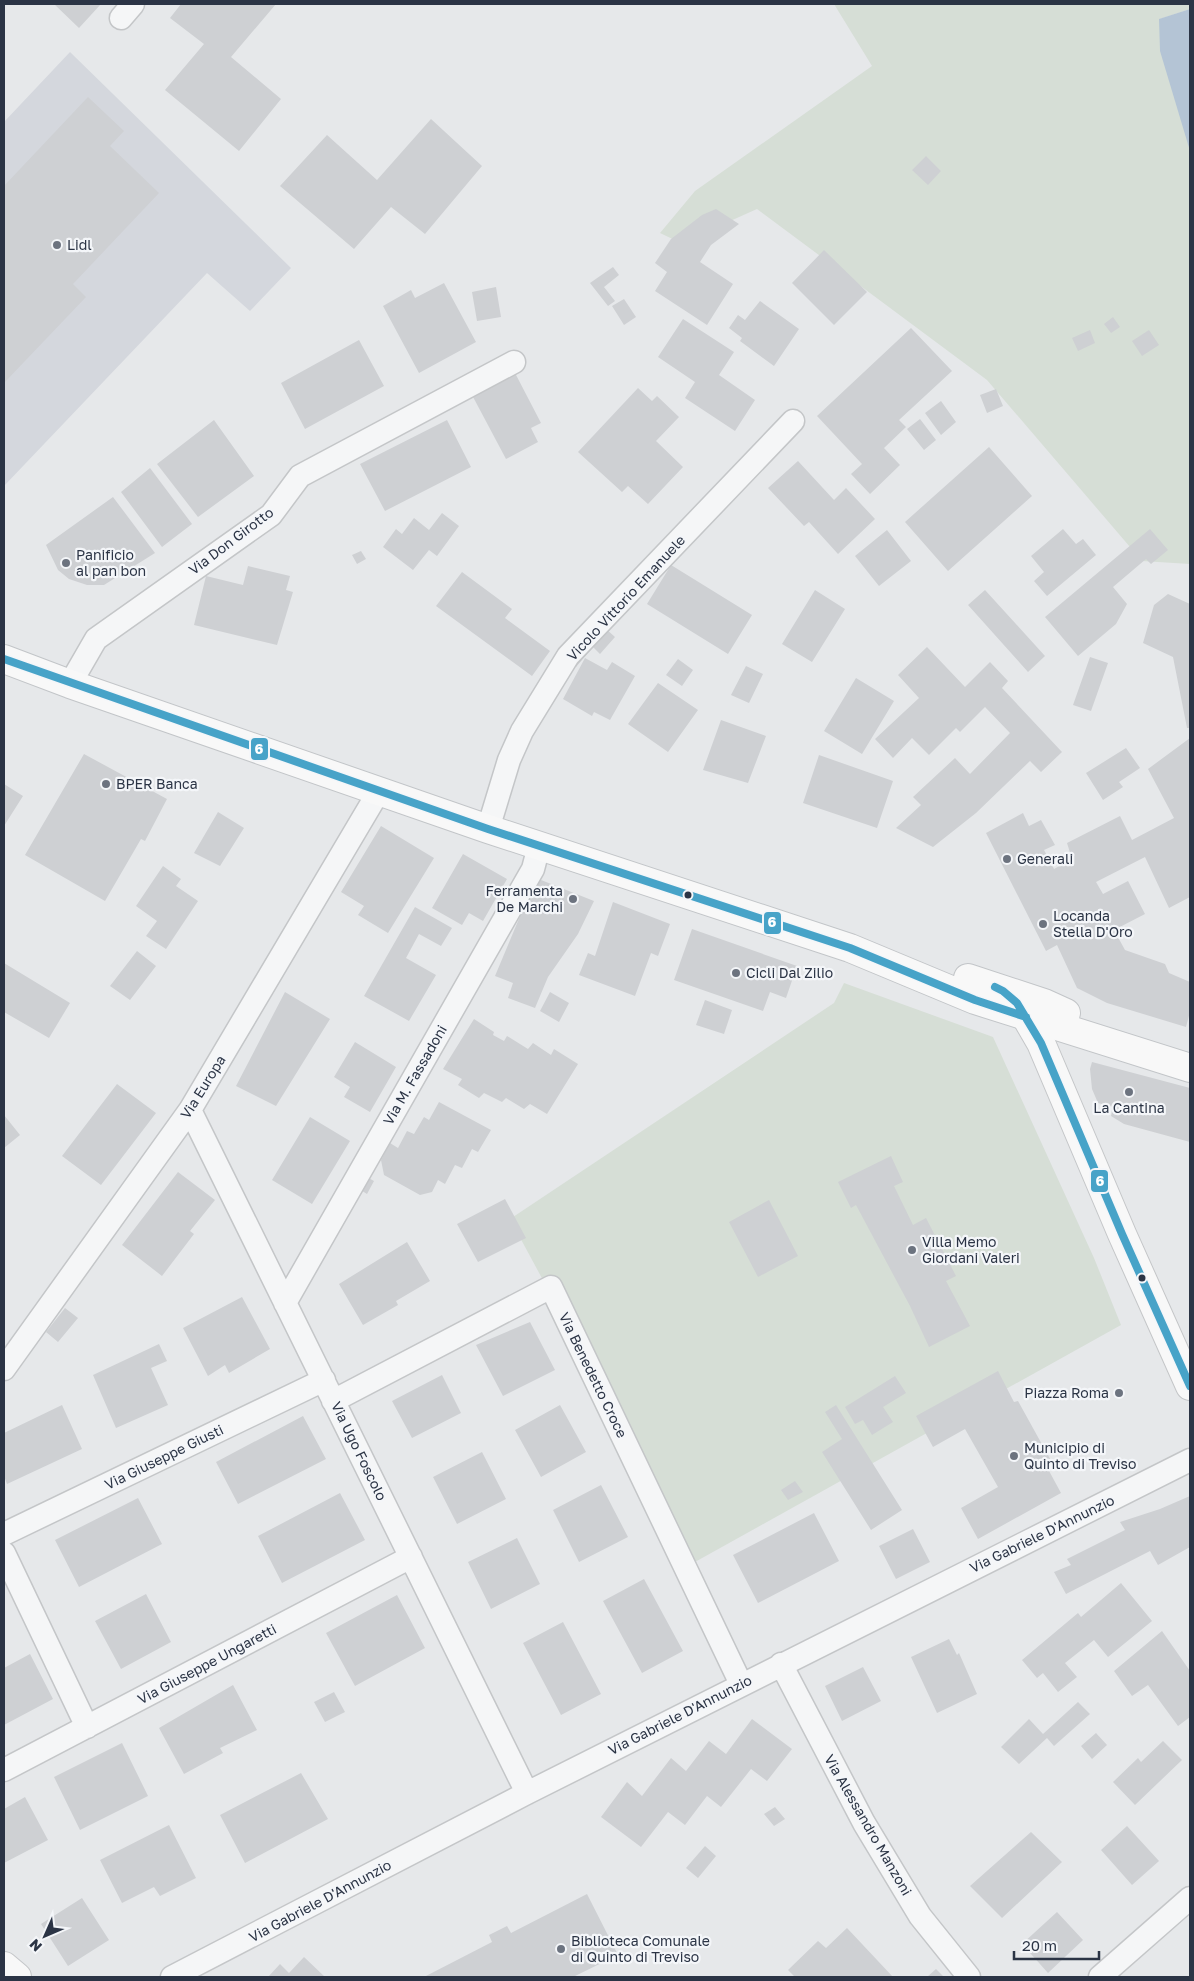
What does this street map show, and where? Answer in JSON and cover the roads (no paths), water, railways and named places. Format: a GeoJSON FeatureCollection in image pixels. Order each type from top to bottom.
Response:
{"type":"FeatureCollection","features":[{"type":"Feature","properties":{"kind":"main road"},"geometry":{"type":"LineString","coordinates":[[4,658],[70,684],[488,829],[850,948],[975,1000],[1180,1065]]}},
{"type":"Feature","properties":{"kind":"main road"},"geometry":{"type":"LineString","coordinates":[[895,966],[951,973],[1036,1000],[1180,1065]]}},
{"type":"Feature","properties":{"kind":"main road"},"geometry":{"type":"LineString","coordinates":[[1026,1017],[1041,1043],[1126,1243],[1190,1386]]}},
{"type":"Feature","properties":{"kind":"main road"},"geometry":{"type":"LineString","coordinates":[[4,1966],[17,1977]]}},
{"type":"Feature","properties":{"kind":"street","name":"Via Don Girotto"},"geometry":{"type":"LineString","coordinates":[[70,684],[96,639],[271,515],[300,476],[514,362]]}},
{"type":"Feature","properties":{"kind":"street","name":"Vicolo Vittorio Emanuele"},"geometry":{"type":"LineString","coordinates":[[488,829],[506,769],[522,731],[568,656],[794,421]]}},
{"type":"Feature","properties":{"kind":"street","name":"Via Europa"},"geometry":{"type":"LineString","coordinates":[[4,1369],[190,1110],[379,791]]}},
{"type":"Feature","properties":{"kind":"street","name":"Via M. Fassadoni"},"geometry":{"type":"LineString","coordinates":[[285,1303],[532,869],[539,846]]}},
{"type":"Feature","properties":{"kind":"street","name":"Via Ugo Foscolo"},"geometry":{"type":"LineString","coordinates":[[190,1110],[527,1793]]}},
{"type":"Feature","properties":{"kind":"street","name":"Via Benedetto Croce"},"geometry":{"type":"LineString","coordinates":[[334,1401],[551,1287],[741,1684]]}},
{"type":"Feature","properties":{"kind":"street","name":"Via Giuseppe Giusti"},"geometry":{"type":"LineString","coordinates":[[4,1534],[324,1380]]}},
{"type":"Feature","properties":{"kind":"street","name":"Via Gabriele D'Annunzio"},"geometry":{"type":"LineString","coordinates":[[172,1977],[741,1684],[1190,1460]]}},
{"type":"Feature","properties":{"kind":"street"},"geometry":{"type":"LineString","coordinates":[[4,1552],[87,1727]]}},
{"type":"Feature","properties":{"kind":"street","name":"Via Giuseppe Ungaretti"},"geometry":{"type":"LineString","coordinates":[[4,1770],[411,1557]]}},
{"type":"Feature","properties":{"kind":"street","name":"Via Alessandro Manzoni"},"geometry":{"type":"LineString","coordinates":[[781,1664],[864,1824],[920,1916],[969,1977]]}},
{"type":"Feature","properties":{"kind":"street"},"geometry":{"type":"LineString","coordinates":[[1100,1977],[1190,1898]]}},
{"type":"Feature","properties":{"kind":"water"},"geometry":{"type":"Polygon","coordinates":[[[1190,9],[1190,151],[1160,51],[1159,19],[1190,9]]]}},
{"type":"Feature","properties":{"kind":"place","name":"Lidl"},"geometry":{"type":"Point","coordinates":[57,245]}},
{"type":"Feature","properties":{"kind":"place","name":"Panificio al pan bon"},"geometry":{"type":"Point","coordinates":[66,563]}},
{"type":"Feature","properties":{"kind":"place","name":"BPER Banca"},"geometry":{"type":"Point","coordinates":[106,784]}},
{"type":"Feature","properties":{"kind":"place","name":"Generali"},"geometry":{"type":"Point","coordinates":[1007,859]}},
{"type":"Feature","properties":{"kind":"place","name":"Ferramenta De Marchi"},"geometry":{"type":"Point","coordinates":[573,899]}},
{"type":"Feature","properties":{"kind":"place","name":"Locanda Stella D'Oro"},"geometry":{"type":"Point","coordinates":[1043,924]}},
{"type":"Feature","properties":{"kind":"place","name":"Cicli Dal Zilio"},"geometry":{"type":"Point","coordinates":[736,973]}},
{"type":"Feature","properties":{"kind":"place","name":"La Cantina"},"geometry":{"type":"Point","coordinates":[1129,1092]}},
{"type":"Feature","properties":{"kind":"place","name":"Villa Memo Giordani Valeri"},"geometry":{"type":"Point","coordinates":[912,1250]}},
{"type":"Feature","properties":{"kind":"place","name":"Piazza Roma"},"geometry":{"type":"Point","coordinates":[1119,1393]}},
{"type":"Feature","properties":{"kind":"place","name":"Municipio di Quinto di Treviso"},"geometry":{"type":"Point","coordinates":[1014,1456]}},
{"type":"Feature","properties":{"kind":"place","name":"Biblioteca Comunale di Quinto di Treviso"},"geometry":{"type":"Point","coordinates":[561,1949]}}]}
